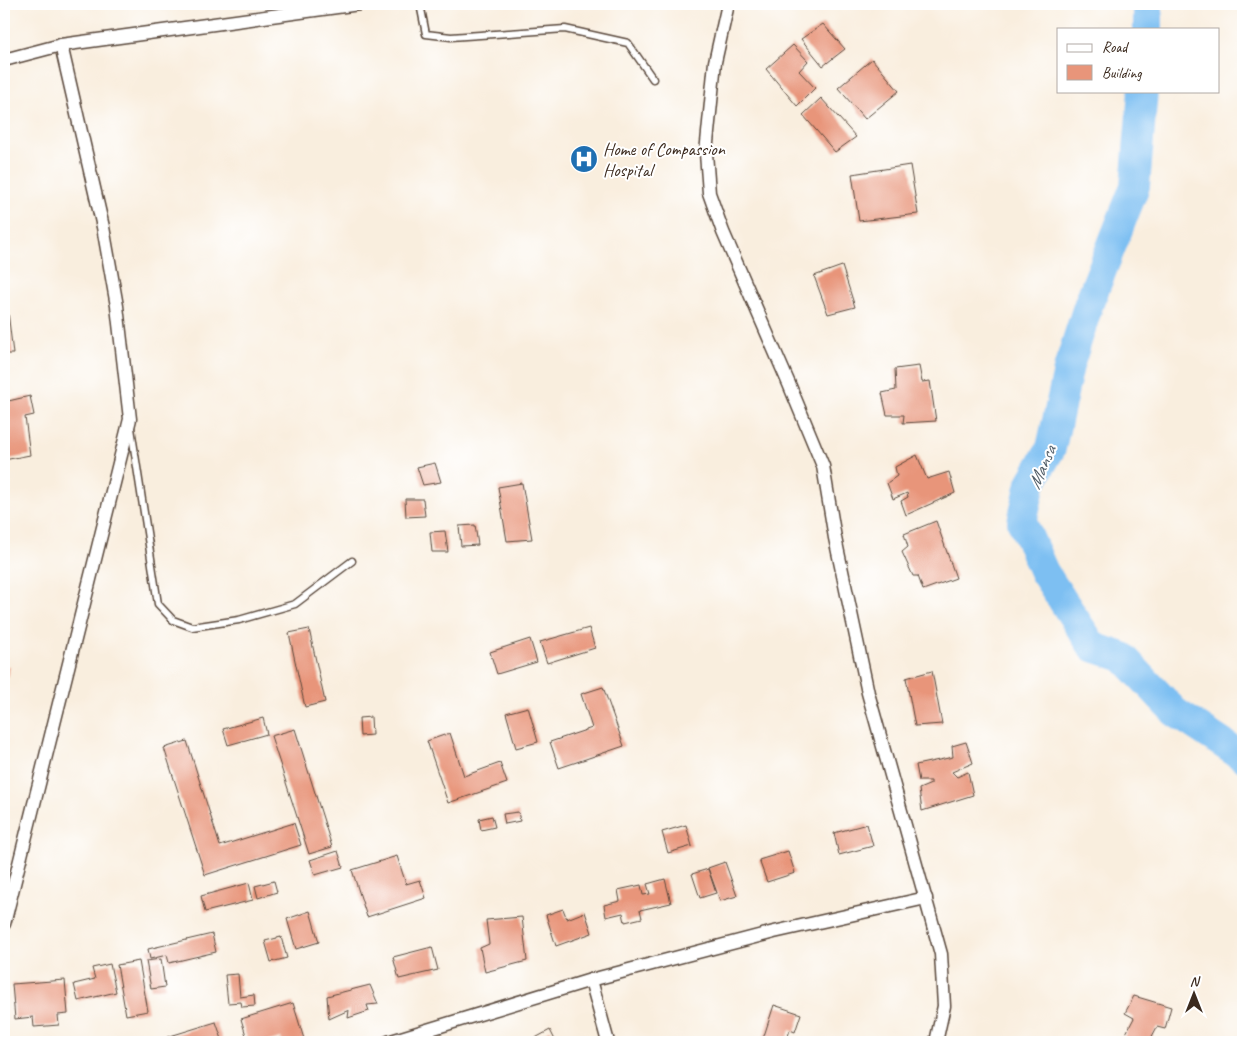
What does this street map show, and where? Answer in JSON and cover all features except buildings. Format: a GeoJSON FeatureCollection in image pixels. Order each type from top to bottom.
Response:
{"type":"FeatureCollection","features":[{"type":"Feature","properties":{"kind":"street"},"geometry":{"type":"LineString","coordinates":[[4,60],[61,45],[359,4]]}},
{"type":"Feature","properties":{"kind":"street"},"geometry":{"type":"LineString","coordinates":[[728,4],[715,62],[706,153],[709,193],[734,260],[823,466],[835,538],[868,693],[940,954],[944,1006],[936,1042]]}},
{"type":"Feature","properties":{"kind":"street"},"geometry":{"type":"LineString","coordinates":[[4,924],[130,419],[116,306],[103,227],[61,45]]}},
{"type":"Feature","properties":{"kind":"street"},"geometry":{"type":"LineString","coordinates":[[388,1042],[591,980],[774,932],[926,898]]}},
{"type":"Feature","properties":{"kind":"street"},"geometry":{"type":"LineString","coordinates":[[591,980],[608,1042]]}},
{"type":"Feature","properties":{"kind":"lane"},"geometry":{"type":"LineString","coordinates":[[420,4],[426,34],[452,38],[565,29],[628,43],[653,79]]}},
{"type":"Feature","properties":{"kind":"lane"},"geometry":{"type":"LineString","coordinates":[[130,419],[158,604],[173,620],[192,627],[239,620],[295,604],[352,561]]}},
{"type":"Feature","properties":{"kind":"waterway","name":"Mansa"},"geometry":{"type":"LineString","coordinates":[[1148,4],[1148,28]]}},
{"type":"Feature","properties":{"kind":"waterway","name":"Mansa"},"geometry":{"type":"LineString","coordinates":[[1143,92],[1135,186],[1089,303],[1069,366],[1051,448],[1031,483],[1022,522],[1044,572],[1093,647],[1123,657],[1175,712],[1243,757]]}},
{"type":"Feature","properties":{"kind":"place","name":"Home of Compassion Hospital"},"geometry":{"type":"Point","coordinates":[584,159]}}]}
